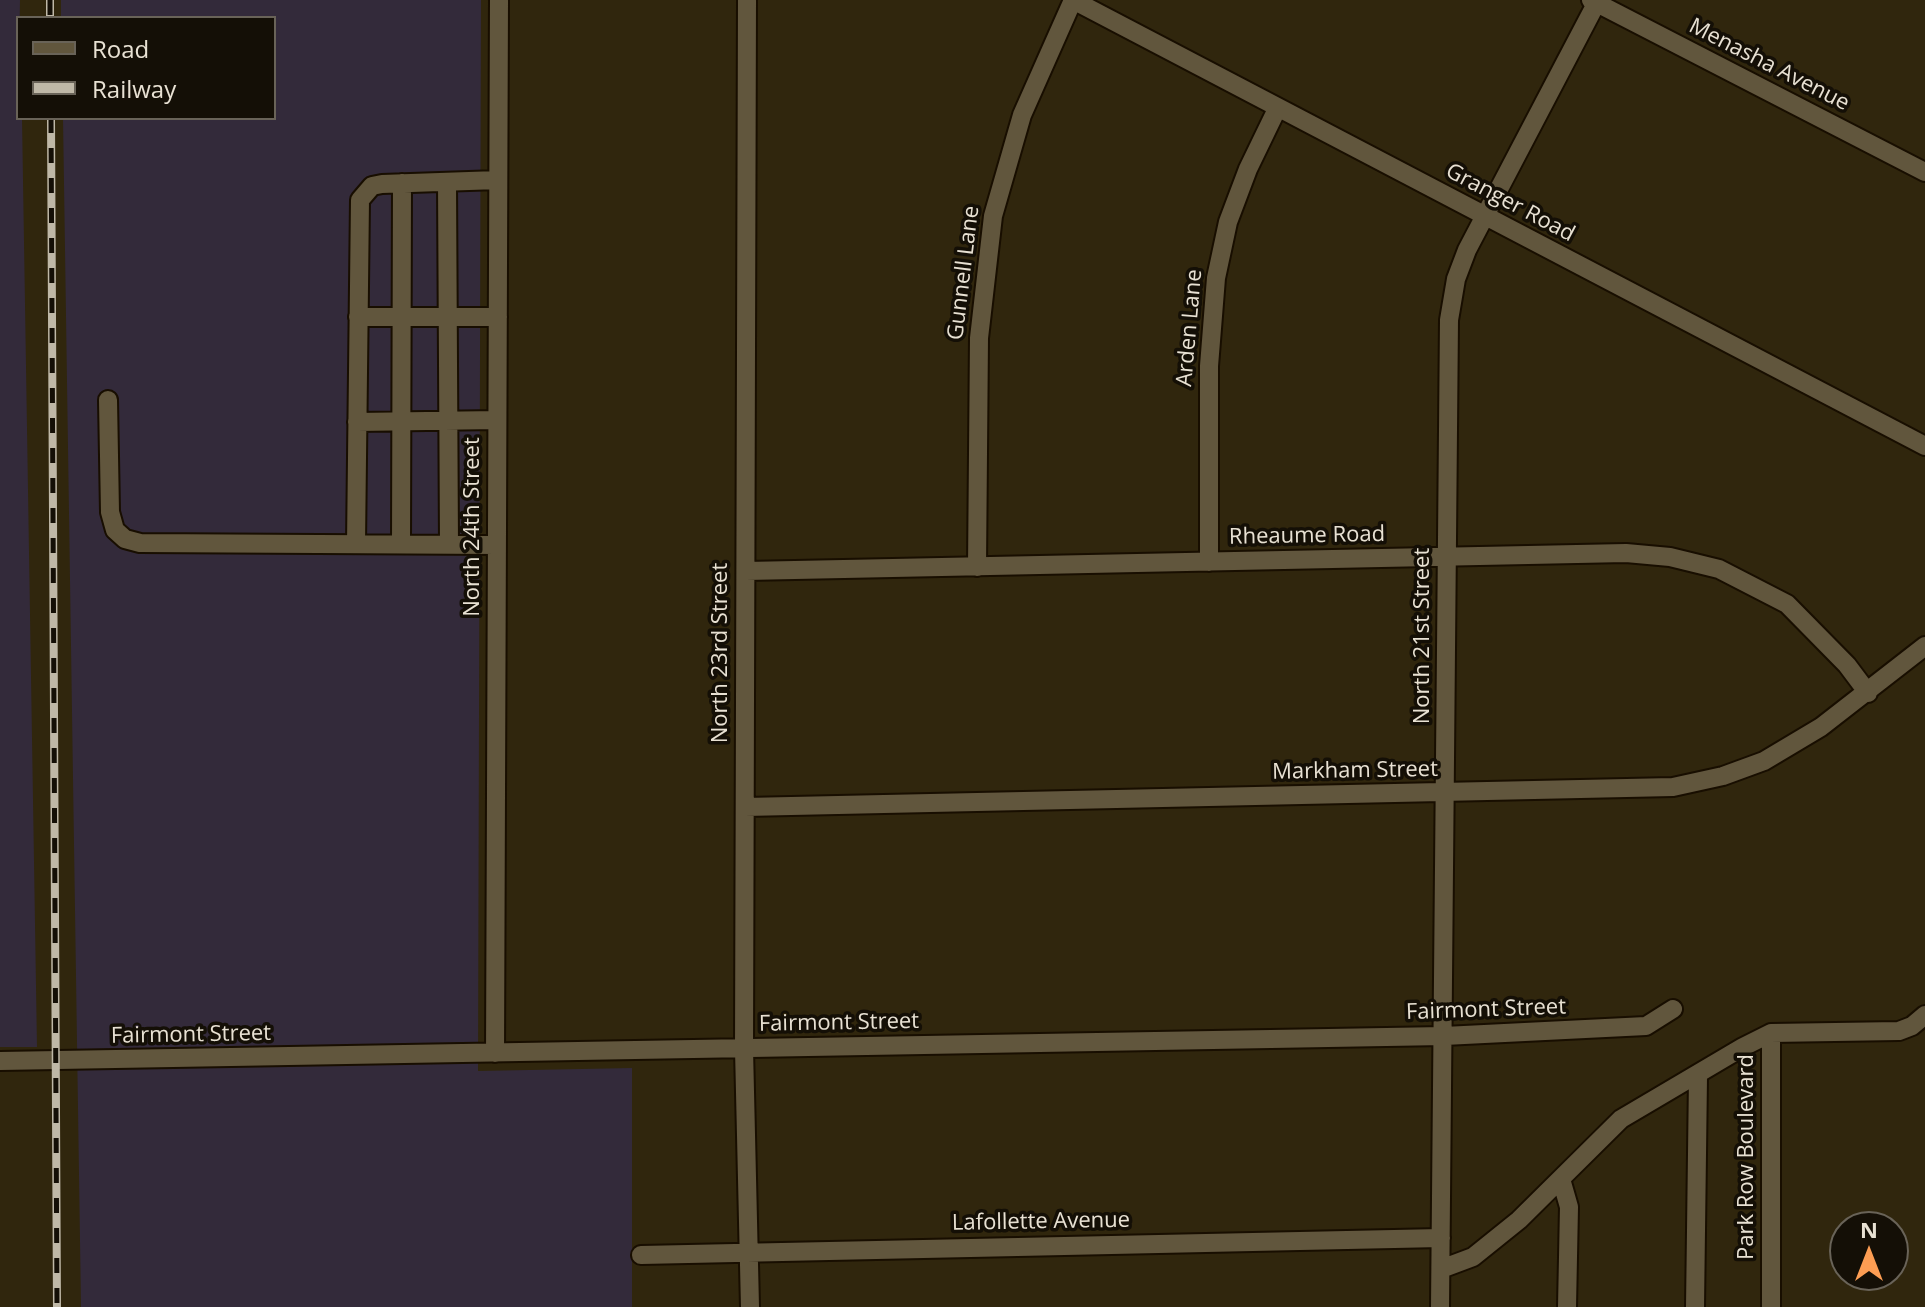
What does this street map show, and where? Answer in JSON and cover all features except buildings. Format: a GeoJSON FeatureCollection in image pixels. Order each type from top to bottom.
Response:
{"type":"FeatureCollection","features":[{"type":"Feature","properties":{"kind":"street","name":"North 24th Street"},"geometry":{"type":"LineString","coordinates":[[495,1053],[499,0]]}},
{"type":"Feature","properties":{"kind":"street","name":"North 23rd Street"},"geometry":{"type":"LineString","coordinates":[[747,0],[744,1049],[750,1307]]}},
{"type":"Feature","properties":{"kind":"street","name":"Granger Road"},"geometry":{"type":"LineString","coordinates":[[1073,0],[1925,446]]}},
{"type":"Feature","properties":{"kind":"street","name":"Gunnell Lane"},"geometry":{"type":"LineString","coordinates":[[977,567],[979,338],[993,216],[1022,115],[1073,0]]}},
{"type":"Feature","properties":{"kind":"street","name":"Menasha Avenue"},"geometry":{"type":"LineString","coordinates":[[1595,1],[1925,172]]}},
{"type":"Feature","properties":{"kind":"street","name":"North 21st Street"},"geometry":{"type":"LineString","coordinates":[[1440,1307],[1449,320],[1456,279],[1484,217],[1595,1]]}},
{"type":"Feature","properties":{"kind":"street","name":"Arden Lane"},"geometry":{"type":"LineString","coordinates":[[1209,562],[1209,366],[1216,278],[1228,222],[1277,109]]}},
{"type":"Feature","properties":{"kind":"street"},"geometry":{"type":"LineString","coordinates":[[356,544],[360,200],[372,186],[498,180]]}},
{"type":"Feature","properties":{"kind":"street"},"geometry":{"type":"LineString","coordinates":[[447,182],[449,544]]}},
{"type":"Feature","properties":{"kind":"street"},"geometry":{"type":"LineString","coordinates":[[401,544],[402,183]]}},
{"type":"Feature","properties":{"kind":"street"},"geometry":{"type":"LineString","coordinates":[[358,317],[498,317]]}},
{"type":"Feature","properties":{"kind":"street"},"geometry":{"type":"LineString","coordinates":[[108,400],[110,512],[115,530],[125,539],[140,543],[497,545]]}},
{"type":"Feature","properties":{"kind":"street"},"geometry":{"type":"LineString","coordinates":[[357,422],[497,420]]}},
{"type":"Feature","properties":{"kind":"street","name":"Rheaume Road"},"geometry":{"type":"LineString","coordinates":[[746,571],[1626,553],[1670,557],[1719,569],[1787,604],[1847,665],[1868,693]]}},
{"type":"Feature","properties":{"kind":"street","name":"Markham Street"},"geometry":{"type":"LineString","coordinates":[[745,807],[1673,787],[1723,776],[1764,761],[1868,693],[1925,646]]}},
{"type":"Feature","properties":{"kind":"street","name":"Fairmont Street"},"geometry":{"type":"LineString","coordinates":[[0,1061],[1444,1036],[1646,1026],[1673,1009]]}},
{"type":"Feature","properties":{"kind":"street"},"geometry":{"type":"LineString","coordinates":[[1771,1033],[1899,1031],[1912,1026],[1925,1015]]}},
{"type":"Feature","properties":{"kind":"street","name":"Park Row Boulevard"},"geometry":{"type":"LineString","coordinates":[[1441,1269],[1473,1257],[1519,1220],[1621,1119],[1771,1033]]}},
{"type":"Feature","properties":{"kind":"street","name":"Park Row Boulevard"},"geometry":{"type":"LineString","coordinates":[[1771,1033],[1771,1307]]}},
{"type":"Feature","properties":{"kind":"street"},"geometry":{"type":"LineString","coordinates":[[1695,1307],[1698,1077]]}},
{"type":"Feature","properties":{"kind":"street"},"geometry":{"type":"LineString","coordinates":[[1561,1179],[1569,1207],[1567,1307]]}},
{"type":"Feature","properties":{"kind":"street","name":"Lafollette Avenue"},"geometry":{"type":"LineString","coordinates":[[641,1255],[1441,1238]]}},
{"type":"Feature","properties":{"kind":"shaded area"},"geometry":{"type":"Polygon","coordinates":[[[0,0],[20,0],[20,16],[16,16],[16,120],[22,120],[37,1047],[0,1047],[0,0]]]}},
{"type":"Feature","properties":{"kind":"shaded area"},"geometry":{"type":"Polygon","coordinates":[[[61,0],[481,0],[478,1071],[632,1068],[632,1307],[81,1307],[63,120],[276,120],[276,16],[61,16],[61,0]]]}},
{"type":"Feature","properties":{"kind":"railway"},"geometry":{"type":"LineString","coordinates":[[50,0],[50,16]]}},
{"type":"Feature","properties":{"kind":"railway"},"geometry":{"type":"LineString","coordinates":[[51,120],[57,1307]]}}]}
